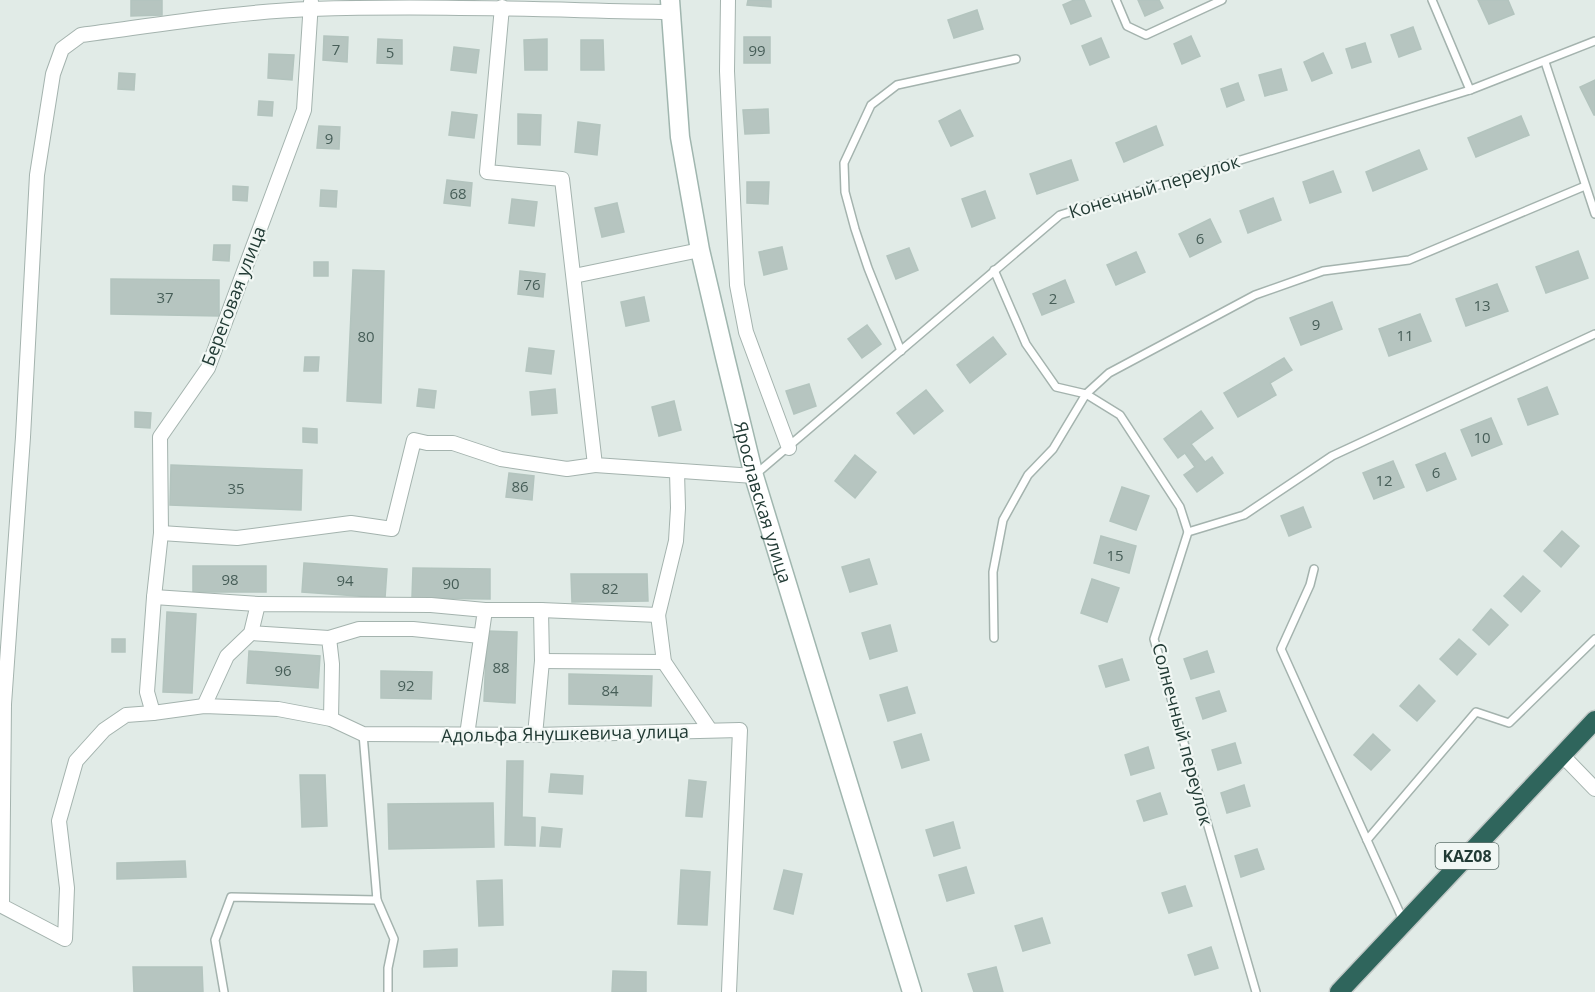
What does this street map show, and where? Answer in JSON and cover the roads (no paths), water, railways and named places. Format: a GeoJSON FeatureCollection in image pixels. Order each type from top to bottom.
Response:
{"type":"FeatureCollection","features":[{"type":"Feature","properties":{"kind":"highway","name":"KAZ08"},"geometry":{"type":"LineString","coordinates":[[1339,992],[1595,720]]}},
{"type":"Feature","properties":{"kind":"main road","name":"Ярославская улица"},"geometry":{"type":"LineString","coordinates":[[670,6],[680,137],[700,250],[754,476],[912,992]]}},
{"type":"Feature","properties":{"kind":"street"},"geometry":{"type":"LineString","coordinates":[[728,0],[727,71],[737,285],[746,332],[789,448]]}},
{"type":"Feature","properties":{"kind":"street"},"geometry":{"type":"LineString","coordinates":[[153,713],[126,715],[104,730],[76,762],[59,821],[67,888],[65,939],[2,906],[4,704],[37,175],[53,74],[62,49],[81,35],[311,4],[502,8],[541,5],[670,6]]}},
{"type":"Feature","properties":{"kind":"street","name":"Береговая улица"},"geometry":{"type":"LineString","coordinates":[[153,713],[147,693],[154,597],[162,533],[160,437],[208,368],[304,110],[311,4]]}},
{"type":"Feature","properties":{"kind":"street"},"geometry":{"type":"LineString","coordinates":[[502,8],[487,172],[562,179],[595,465]]}},
{"type":"Feature","properties":{"kind":"street"},"geometry":{"type":"LineString","coordinates":[[574,276],[700,250]]}},
{"type":"Feature","properties":{"kind":"street"},"geometry":{"type":"LineString","coordinates":[[162,533],[237,538],[351,523],[392,529],[414,440],[427,443],[453,443],[501,459],[567,469],[595,465],[754,476]]}},
{"type":"Feature","properties":{"kind":"street"},"geometry":{"type":"LineString","coordinates":[[677,472],[676,541],[658,615],[664,662],[710,730]]}},
{"type":"Feature","properties":{"kind":"street"},"geometry":{"type":"LineString","coordinates":[[154,597],[258,604],[431,605],[485,610],[658,615]]}},
{"type":"Feature","properties":{"kind":"street"},"geometry":{"type":"LineString","coordinates":[[204,706],[227,656],[251,633],[258,604]]}},
{"type":"Feature","properties":{"kind":"street"},"geometry":{"type":"LineString","coordinates":[[467,735],[485,610]]}},
{"type":"Feature","properties":{"kind":"street"},"geometry":{"type":"LineString","coordinates":[[535,735],[542,661],[541,610]]}},
{"type":"Feature","properties":{"kind":"street"},"geometry":{"type":"LineString","coordinates":[[251,633],[329,638],[359,629],[413,629],[480,636]]}},
{"type":"Feature","properties":{"kind":"street"},"geometry":{"type":"LineString","coordinates":[[329,638],[332,664],[331,719]]}},
{"type":"Feature","properties":{"kind":"street"},"geometry":{"type":"LineString","coordinates":[[542,661],[664,662]]}},
{"type":"Feature","properties":{"kind":"street","name":"Адольфа Янушкевича улица"},"geometry":{"type":"LineString","coordinates":[[153,713],[204,706],[278,709],[331,719],[363,734],[535,735],[740,729],[729,992]]}},
{"type":"Feature","properties":{"kind":"street"},"geometry":{"type":"LineString","coordinates":[[1562,755],[1595,789]]}},
{"type":"Feature","properties":{"kind":"lane"},"geometry":{"type":"LineString","coordinates":[[1116,0],[1127,26],[1146,34],[1222,0]]}},
{"type":"Feature","properties":{"kind":"lane"},"geometry":{"type":"LineString","coordinates":[[1432,0],[1470,90]]}},
{"type":"Feature","properties":{"kind":"lane","name":"Конечный переулок"},"geometry":{"type":"LineString","coordinates":[[754,476],[1060,215],[1470,90],[1545,62],[1595,40]]}},
{"type":"Feature","properties":{"kind":"lane"},"geometry":{"type":"LineString","coordinates":[[901,351],[855,229],[845,192],[844,163],[871,105],[897,85],[1016,59]]}},
{"type":"Feature","properties":{"kind":"lane"},"geometry":{"type":"LineString","coordinates":[[1545,62],[1595,214]]}},
{"type":"Feature","properties":{"kind":"lane"},"geometry":{"type":"LineString","coordinates":[[994,638],[993,572],[1003,520],[1028,475],[1053,449],[1086,394],[1109,373],[1255,295],[1323,271],[1409,260],[1586,186]]}},
{"type":"Feature","properties":{"kind":"lane"},"geometry":{"type":"LineString","coordinates":[[994,270],[1026,344],[1056,387],[1086,394],[1120,416],[1180,507],[1188,532],[1244,515],[1332,456],[1595,334]]}},
{"type":"Feature","properties":{"kind":"lane","name":"Солнечный переулок"},"geometry":{"type":"LineString","coordinates":[[1188,532],[1154,639],[1256,992]]}},
{"type":"Feature","properties":{"kind":"lane"},"geometry":{"type":"LineString","coordinates":[[1314,569],[1310,585],[1281,649],[1404,923]]}},
{"type":"Feature","properties":{"kind":"lane"},"geometry":{"type":"LineString","coordinates":[[1367,840],[1476,712],[1509,723],[1595,639]]}},
{"type":"Feature","properties":{"kind":"lane"},"geometry":{"type":"LineString","coordinates":[[363,734],[377,900],[394,939],[388,968],[388,992]]}},
{"type":"Feature","properties":{"kind":"lane"},"geometry":{"type":"LineString","coordinates":[[224,992],[215,940],[231,897],[377,900]]}}]}
